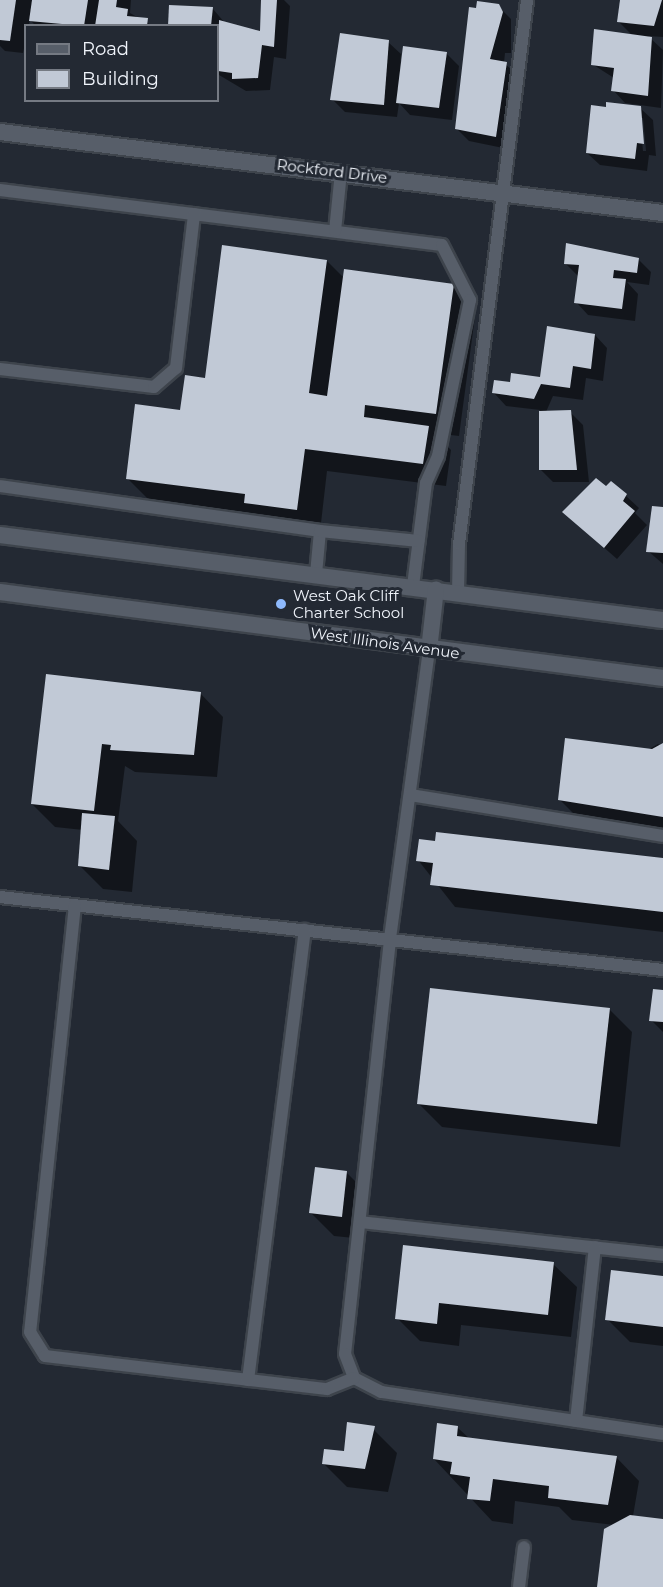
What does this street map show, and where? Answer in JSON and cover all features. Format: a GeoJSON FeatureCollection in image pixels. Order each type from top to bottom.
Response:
{"type":"FeatureCollection","features":[{"type":"Feature","properties":{"kind":"main road","name":"Rockford Drive"},"geometry":{"type":"LineString","coordinates":[[0,132],[506,192],[663,213]]}},
{"type":"Feature","properties":{"kind":"main road"},"geometry":{"type":"LineString","coordinates":[[0,535],[413,586],[663,620]]}},
{"type":"Feature","properties":{"kind":"main road"},"geometry":{"type":"LineString","coordinates":[[429,650],[436,589]]}},
{"type":"Feature","properties":{"kind":"main road","name":"West Illinois Avenue"},"geometry":{"type":"LineString","coordinates":[[0,592],[429,650],[663,678]]}},
{"type":"Feature","properties":{"kind":"lane"},"geometry":{"type":"LineString","coordinates":[[458,592],[459,544],[506,192],[527,0]]}},
{"type":"Feature","properties":{"kind":"lane"},"geometry":{"type":"LineString","coordinates":[[335,231],[341,172]]}},
{"type":"Feature","properties":{"kind":"lane"},"geometry":{"type":"LineString","coordinates":[[0,190],[442,245],[470,300],[438,456],[426,483],[413,586]]}},
{"type":"Feature","properties":{"kind":"lane"},"geometry":{"type":"LineString","coordinates":[[0,369],[154,387],[176,368],[194,214]]}},
{"type":"Feature","properties":{"kind":"lane"},"geometry":{"type":"LineString","coordinates":[[0,486],[320,531],[418,541]]}},
{"type":"Feature","properties":{"kind":"lane"},"geometry":{"type":"LineString","coordinates":[[316,574],[320,531]]}},
{"type":"Feature","properties":{"kind":"lane"},"geometry":{"type":"LineString","coordinates":[[429,650],[390,940],[345,1354],[354,1378],[382,1392],[663,1434]]}},
{"type":"Feature","properties":{"kind":"lane"},"geometry":{"type":"LineString","coordinates":[[410,795],[663,836]]}},
{"type":"Feature","properties":{"kind":"lane"},"geometry":{"type":"LineString","coordinates":[[0,897],[663,970]]}},
{"type":"Feature","properties":{"kind":"lane"},"geometry":{"type":"LineString","coordinates":[[75,905],[30,1332],[45,1356],[327,1389],[354,1378]]}},
{"type":"Feature","properties":{"kind":"lane"},"geometry":{"type":"LineString","coordinates":[[248,1380],[305,930]]}},
{"type":"Feature","properties":{"kind":"lane"},"geometry":{"type":"LineString","coordinates":[[360,1222],[663,1255]]}},
{"type":"Feature","properties":{"kind":"lane"},"geometry":{"type":"LineString","coordinates":[[576,1421],[595,1247]]}},
{"type":"Feature","properties":{"kind":"lane"},"geometry":{"type":"LineString","coordinates":[[519,1587],[524,1547]]}},
{"type":"Feature","properties":{"kind":"building"},"geometry":{"type":"Polygon","coordinates":[[[0,0],[16,0],[10,41],[0,40],[0,0]]]}},
{"type":"Feature","properties":{"kind":"building"},"geometry":{"type":"Polygon","coordinates":[[[32,0],[88,0],[84,24],[29,21],[32,0]]]}},
{"type":"Feature","properties":{"kind":"building"},"geometry":{"type":"Polygon","coordinates":[[[99,0],[117,0],[116,7],[128,9],[127,16],[148,18],[147,24],[95,24],[99,0]]]}},
{"type":"Feature","properties":{"kind":"building"},"geometry":{"type":"Polygon","coordinates":[[[261,0],[277,0],[274,47],[262,45],[258,78],[232,79],[232,73],[219,71],[219,20],[260,31],[261,0]]]}},
{"type":"Feature","properties":{"kind":"building"},"geometry":{"type":"Polygon","coordinates":[[[620,0],[662,0],[654,26],[617,22],[620,0]]]}},
{"type":"Feature","properties":{"kind":"building"},"geometry":{"type":"Polygon","coordinates":[[[477,1],[499,4],[503,12],[490,59],[507,62],[496,137],[455,129],[469,7],[476,8],[477,1]]]}},
{"type":"Feature","properties":{"kind":"building"},"geometry":{"type":"Polygon","coordinates":[[[169,5],[213,7],[211,24],[168,24],[169,5]]]}},
{"type":"Feature","properties":{"kind":"building"},"geometry":{"type":"Polygon","coordinates":[[[594,29],[652,37],[648,96],[611,91],[614,68],[591,65],[594,29]]]}},
{"type":"Feature","properties":{"kind":"building"},"geometry":{"type":"Polygon","coordinates":[[[340,33],[389,40],[384,105],[330,100],[340,33]]]}},
{"type":"Feature","properties":{"kind":"building"},"geometry":{"type":"Polygon","coordinates":[[[403,46],[447,52],[439,108],[396,103],[403,46]]]}},
{"type":"Feature","properties":{"kind":"building"},"geometry":{"type":"Polygon","coordinates":[[[606,102],[641,106],[644,144],[637,143],[635,159],[586,153],[591,105],[606,107],[606,102]]]}},
{"type":"Feature","properties":{"kind":"building"},"geometry":{"type":"Polygon","coordinates":[[[566,243],[639,258],[637,273],[614,270],[613,278],[626,279],[622,309],[574,303],[579,265],[564,264],[566,243]]]}},
{"type":"Feature","properties":{"kind":"building"},"geometry":{"type":"Polygon","coordinates":[[[222,245],[327,260],[309,393],[327,396],[344,269],[454,284],[436,414],[365,405],[364,417],[429,426],[423,464],[305,449],[297,510],[244,503],[245,494],[126,479],[135,404],[180,410],[185,375],[205,378],[222,245]]]}},
{"type":"Feature","properties":{"kind":"building"},"geometry":{"type":"Polygon","coordinates":[[[547,326],[595,334],[591,369],[573,366],[570,388],[541,384],[534,399],[492,393],[494,380],[510,382],[511,373],[540,377],[547,326]]]}},
{"type":"Feature","properties":{"kind":"building"},"geometry":{"type":"Polygon","coordinates":[[[571,410],[577,470],[539,470],[539,411],[571,410]]]}},
{"type":"Feature","properties":{"kind":"building"},"geometry":{"type":"Polygon","coordinates":[[[596,478],[606,486],[611,481],[627,494],[623,501],[635,511],[604,548],[562,512],[596,478]]]}},
{"type":"Feature","properties":{"kind":"building"},"geometry":{"type":"Polygon","coordinates":[[[652,506],[663,507],[663,553],[646,552],[652,506]]]}},
{"type":"Feature","properties":{"kind":"building"},"geometry":{"type":"Polygon","coordinates":[[[46,674],[201,692],[194,755],[110,750],[111,745],[102,744],[94,811],[31,804],[46,674]]]}},
{"type":"Feature","properties":{"kind":"building"},"geometry":{"type":"Polygon","coordinates":[[[565,738],[652,749],[663,743],[663,817],[558,800],[565,738]]]}},
{"type":"Feature","properties":{"kind":"building"},"geometry":{"type":"Polygon","coordinates":[[[82,813],[115,816],[109,870],[78,866],[82,813]]]}},
{"type":"Feature","properties":{"kind":"building"},"geometry":{"type":"Polygon","coordinates":[[[436,832],[663,858],[663,912],[430,885],[433,863],[416,861],[419,839],[435,841],[436,832]]]}},
{"type":"Feature","properties":{"kind":"building"},"geometry":{"type":"Polygon","coordinates":[[[430,988],[610,1008],[597,1124],[417,1104],[430,988]]]}},
{"type":"Feature","properties":{"kind":"building"},"geometry":{"type":"Polygon","coordinates":[[[653,989],[663,990],[663,1022],[649,1021],[653,989]]]}},
{"type":"Feature","properties":{"kind":"building"},"geometry":{"type":"Polygon","coordinates":[[[315,1167],[347,1171],[342,1217],[309,1213],[315,1167]]]}},
{"type":"Feature","properties":{"kind":"building"},"geometry":{"type":"Polygon","coordinates":[[[403,1245],[554,1262],[548,1315],[439,1303],[437,1324],[395,1319],[403,1245]]]}},
{"type":"Feature","properties":{"kind":"building"},"geometry":{"type":"Polygon","coordinates":[[[611,1270],[663,1276],[663,1327],[605,1320],[611,1270]]]}},
{"type":"Feature","properties":{"kind":"building"},"geometry":{"type":"Polygon","coordinates":[[[347,1422],[375,1426],[365,1469],[322,1464],[324,1449],[344,1451],[347,1422]]]}},
{"type":"Feature","properties":{"kind":"building"},"geometry":{"type":"Polygon","coordinates":[[[437,1423],[458,1426],[457,1436],[617,1456],[608,1505],[548,1498],[549,1486],[493,1479],[490,1501],[467,1499],[470,1477],[450,1474],[452,1462],[433,1459],[437,1423]]]}},
{"type":"Feature","properties":{"kind":"building"},"geometry":{"type":"Polygon","coordinates":[[[630,1515],[663,1519],[663,1587],[597,1587],[604,1529],[630,1515]]]}},
{"type":"Feature","properties":{"kind":"place","name":"West Oak Cliff Charter School"},"geometry":{"type":"Point","coordinates":[281,604]}}]}
